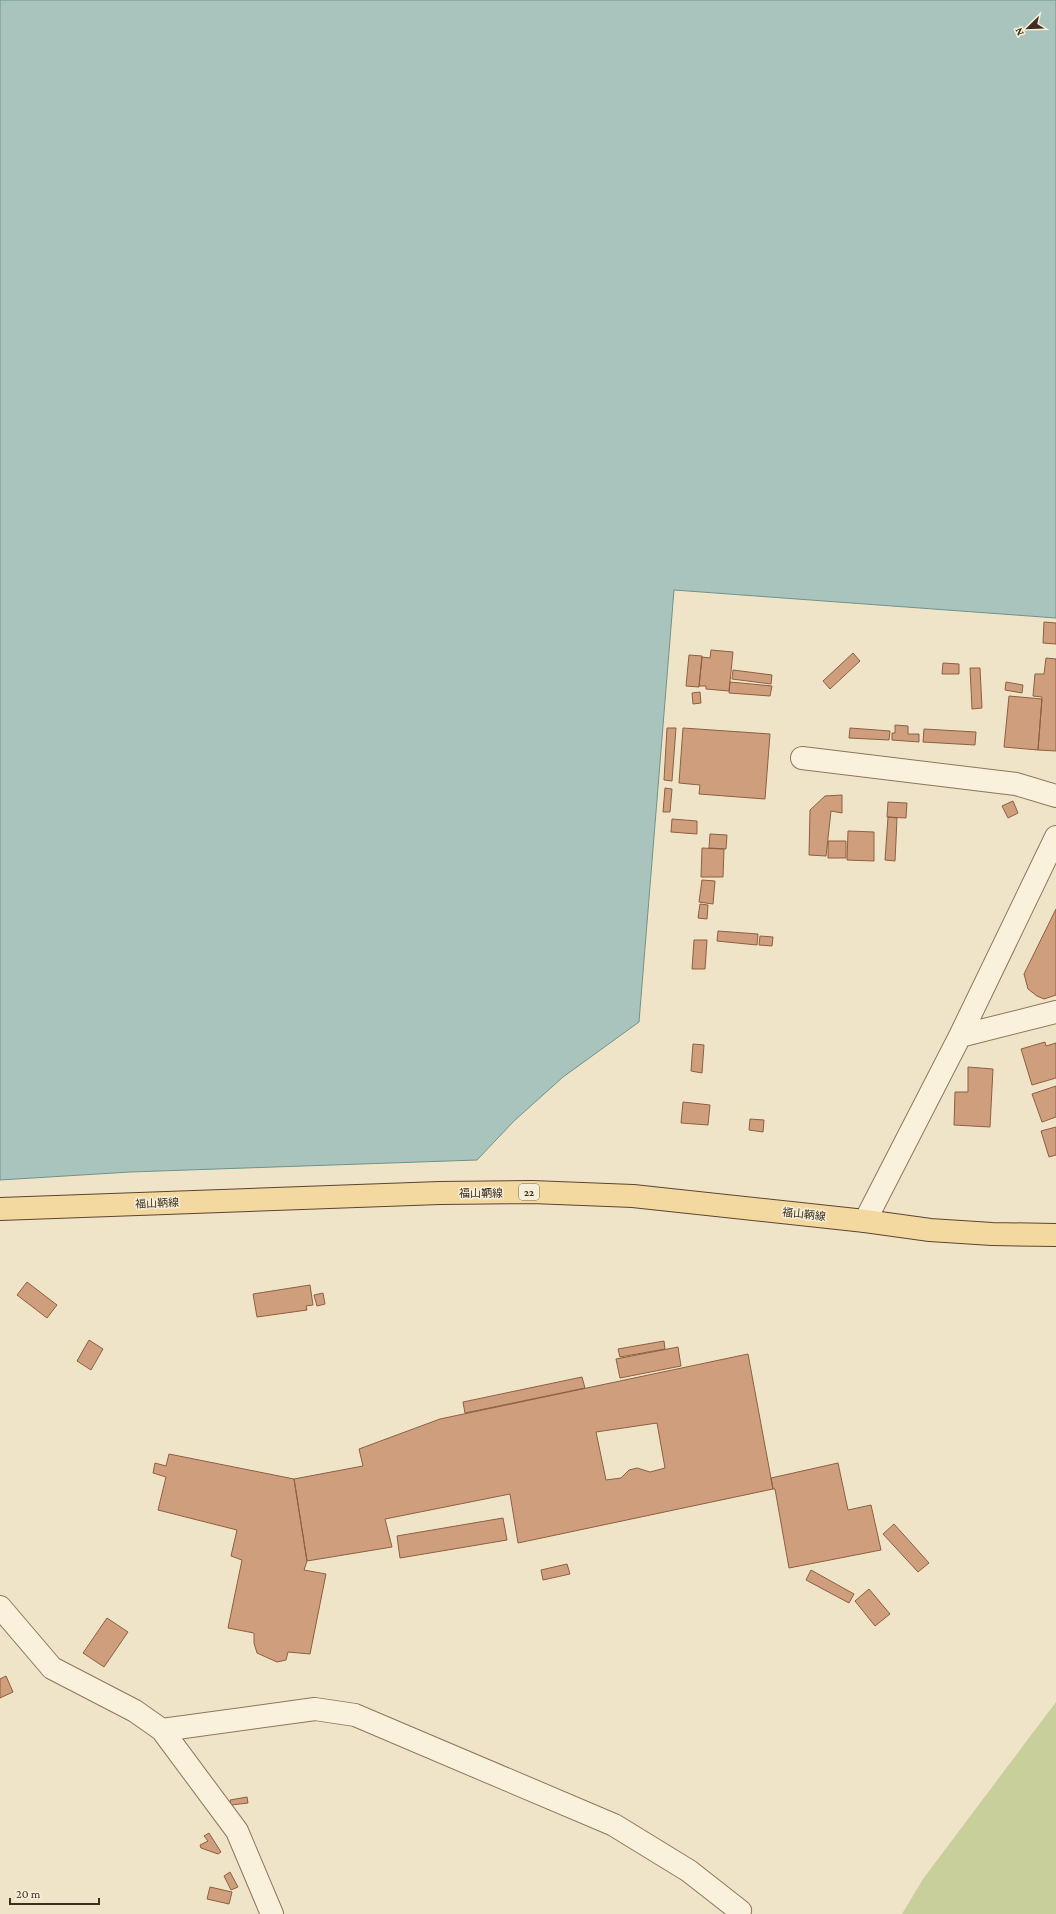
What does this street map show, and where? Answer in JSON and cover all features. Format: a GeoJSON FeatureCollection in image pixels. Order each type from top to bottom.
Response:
{"type":"FeatureCollection","features":[{"type":"Feature","properties":{"kind":"main road","name":"福山鞆線"},"geometry":{"type":"LineString","coordinates":[[0,1209],[440,1193],[532,1192],[634,1196],[938,1230],[992,1234],[1056,1235]]}},
{"type":"Feature","properties":{"kind":"street"},"geometry":{"type":"LineString","coordinates":[[802,758],[1016,784],[1056,796]]}},
{"type":"Feature","properties":{"kind":"street"},"geometry":{"type":"LineString","coordinates":[[865,1221],[960,1036],[1056,837]]}},
{"type":"Feature","properties":{"kind":"street"},"geometry":{"type":"LineString","coordinates":[[960,1036],[1056,1012]]}},
{"type":"Feature","properties":{"kind":"street"},"geometry":{"type":"LineString","coordinates":[[0,1607],[52,1668],[135,1711],[162,1730],[237,1831],[272,1914]]}},
{"type":"Feature","properties":{"kind":"street"},"geometry":{"type":"LineString","coordinates":[[162,1730],[315,1709],[355,1715],[614,1825],[689,1871],[740,1911],[739,1914]]}},
{"type":"Feature","properties":{"kind":"green space"},"geometry":{"type":"Polygon","coordinates":[[[1056,1702],[1056,1914],[902,1914],[923,1879],[1056,1702]]]}},
{"type":"Feature","properties":{"kind":"water"},"geometry":{"type":"Polygon","coordinates":[[[0,0],[1056,0],[1056,618],[674,590],[639,1022],[563,1077],[514,1121],[477,1160],[130,1172],[0,1180],[0,0]]]}},
{"type":"Feature","properties":{"kind":"building"},"geometry":{"type":"Polygon","coordinates":[[[1044,622],[1056,623],[1056,644],[1043,643],[1044,622]]]}},
{"type":"Feature","properties":{"kind":"building"},"geometry":{"type":"Polygon","coordinates":[[[711,650],[733,652],[729,691],[706,689],[706,686],[699,686],[702,657],[710,658],[711,650]]]}},
{"type":"Feature","properties":{"kind":"building"},"geometry":{"type":"Polygon","coordinates":[[[853,653],[860,661],[830,689],[823,681],[853,653]]]}},
{"type":"Feature","properties":{"kind":"building"},"geometry":{"type":"Polygon","coordinates":[[[689,655],[702,656],[699,687],[686,686],[689,655]]]}},
{"type":"Feature","properties":{"kind":"building"},"geometry":{"type":"Polygon","coordinates":[[[1046,658],[1056,659],[1056,751],[1038,750],[1042,697],[1033,696],[1035,674],[1044,674],[1046,658]]]}},
{"type":"Feature","properties":{"kind":"building"},"geometry":{"type":"Polygon","coordinates":[[[943,663],[959,664],[959,674],[942,674],[943,663]]]}},
{"type":"Feature","properties":{"kind":"building"},"geometry":{"type":"Polygon","coordinates":[[[970,668],[980,668],[982,708],[972,709],[970,668]]]}},
{"type":"Feature","properties":{"kind":"building"},"geometry":{"type":"Polygon","coordinates":[[[733,670],[772,675],[771,684],[732,679],[733,670]]]}},
{"type":"Feature","properties":{"kind":"building"},"geometry":{"type":"Polygon","coordinates":[[[730,682],[772,686],[770,696],[729,693],[730,682]]]}},
{"type":"Feature","properties":{"kind":"building"},"geometry":{"type":"Polygon","coordinates":[[[1006,682],[1023,685],[1022,693],[1005,690],[1006,682]]]}},
{"type":"Feature","properties":{"kind":"building"},"geometry":{"type":"Polygon","coordinates":[[[700,692],[701,703],[693,704],[692,693],[700,692]]]}},
{"type":"Feature","properties":{"kind":"building"},"geometry":{"type":"Polygon","coordinates":[[[1009,696],[1042,699],[1038,750],[1004,747],[1009,696]]]}},
{"type":"Feature","properties":{"kind":"building"},"geometry":{"type":"Polygon","coordinates":[[[895,725],[908,726],[908,734],[919,734],[919,742],[892,740],[892,733],[895,733],[895,725]]]}},
{"type":"Feature","properties":{"kind":"building"},"geometry":{"type":"Polygon","coordinates":[[[667,728],[676,728],[672,781],[664,780],[667,728]]]}},
{"type":"Feature","properties":{"kind":"building"},"geometry":{"type":"Polygon","coordinates":[[[683,728],[770,734],[765,799],[699,794],[700,785],[679,783],[683,728]]]}},
{"type":"Feature","properties":{"kind":"building"},"geometry":{"type":"Polygon","coordinates":[[[850,728],[890,731],[889,740],[849,738],[850,728]]]}},
{"type":"Feature","properties":{"kind":"building"},"geometry":{"type":"Polygon","coordinates":[[[924,729],[976,732],[975,745],[923,742],[924,729]]]}},
{"type":"Feature","properties":{"kind":"building"},"geometry":{"type":"Polygon","coordinates":[[[665,788],[672,789],[670,812],[663,812],[665,788]]]}},
{"type":"Feature","properties":{"kind":"building"},"geometry":{"type":"Polygon","coordinates":[[[842,795],[842,813],[831,811],[826,856],[809,855],[810,810],[825,796],[842,795]]]}},
{"type":"Feature","properties":{"kind":"building"},"geometry":{"type":"Polygon","coordinates":[[[1013,801],[1018,813],[1008,818],[1002,806],[1013,801]]]}},
{"type":"Feature","properties":{"kind":"building"},"geometry":{"type":"Polygon","coordinates":[[[888,802],[907,803],[906,818],[887,817],[888,802]]]}},
{"type":"Feature","properties":{"kind":"building"},"geometry":{"type":"Polygon","coordinates":[[[888,817],[897,818],[895,861],[885,860],[888,817]]]}},
{"type":"Feature","properties":{"kind":"building"},"geometry":{"type":"Polygon","coordinates":[[[672,819],[697,821],[697,834],[671,832],[672,819]]]}},
{"type":"Feature","properties":{"kind":"building"},"geometry":{"type":"Polygon","coordinates":[[[848,831],[874,832],[874,861],[847,860],[848,831]]]}},
{"type":"Feature","properties":{"kind":"building"},"geometry":{"type":"Polygon","coordinates":[[[710,834],[727,835],[726,849],[709,848],[710,834]]]}},
{"type":"Feature","properties":{"kind":"building"},"geometry":{"type":"Polygon","coordinates":[[[828,841],[846,841],[846,858],[828,858],[828,841]]]}},
{"type":"Feature","properties":{"kind":"building"},"geometry":{"type":"Polygon","coordinates":[[[702,848],[724,849],[723,877],[701,877],[702,848]]]}},
{"type":"Feature","properties":{"kind":"building"},"geometry":{"type":"Polygon","coordinates":[[[702,880],[715,881],[713,904],[699,902],[702,880]]]}},
{"type":"Feature","properties":{"kind":"building"},"geometry":{"type":"Polygon","coordinates":[[[700,904],[708,905],[707,919],[698,918],[700,904]]]}},
{"type":"Feature","properties":{"kind":"building"},"geometry":{"type":"Polygon","coordinates":[[[1056,909],[1056,995],[1044,999],[1028,989],[1024,974],[1056,909]]]}},
{"type":"Feature","properties":{"kind":"building"},"geometry":{"type":"Polygon","coordinates":[[[718,931],[758,934],[757,945],[717,941],[718,931]]]}},
{"type":"Feature","properties":{"kind":"building"},"geometry":{"type":"Polygon","coordinates":[[[760,936],[773,937],[772,946],[759,945],[760,936]]]}},
{"type":"Feature","properties":{"kind":"building"},"geometry":{"type":"Polygon","coordinates":[[[694,940],[707,940],[705,969],[692,969],[694,940]]]}},
{"type":"Feature","properties":{"kind":"building"},"geometry":{"type":"Polygon","coordinates":[[[1045,1042],[1046,1046],[1056,1043],[1056,1078],[1032,1085],[1021,1049],[1045,1042]]]}},
{"type":"Feature","properties":{"kind":"building"},"geometry":{"type":"Polygon","coordinates":[[[693,1044],[704,1045],[702,1073],[691,1071],[693,1044]]]}},
{"type":"Feature","properties":{"kind":"building"},"geometry":{"type":"Polygon","coordinates":[[[968,1067],[993,1069],[990,1127],[954,1125],[955,1092],[968,1092],[968,1067]]]}},
{"type":"Feature","properties":{"kind":"building"},"geometry":{"type":"Polygon","coordinates":[[[1056,1086],[1056,1117],[1042,1122],[1032,1094],[1056,1086]]]}},
{"type":"Feature","properties":{"kind":"building"},"geometry":{"type":"Polygon","coordinates":[[[683,1102],[710,1105],[708,1125],[681,1123],[683,1102]]]}},
{"type":"Feature","properties":{"kind":"building"},"geometry":{"type":"Polygon","coordinates":[[[750,1119],[764,1120],[763,1132],[749,1130],[750,1119]]]}},
{"type":"Feature","properties":{"kind":"building"},"geometry":{"type":"Polygon","coordinates":[[[1056,1127],[1056,1155],[1049,1157],[1041,1131],[1056,1127]]]}},
{"type":"Feature","properties":{"kind":"building"},"geometry":{"type":"Polygon","coordinates":[[[27,1282],[57,1305],[47,1318],[17,1295],[27,1282]]]}},
{"type":"Feature","properties":{"kind":"building"},"geometry":{"type":"Polygon","coordinates":[[[310,1285],[313,1305],[306,1306],[307,1310],[257,1317],[253,1294],[310,1285]]]}},
{"type":"Feature","properties":{"kind":"building"},"geometry":{"type":"Polygon","coordinates":[[[323,1293],[325,1304],[317,1306],[314,1295],[323,1293]]]}},
{"type":"Feature","properties":{"kind":"building"},"geometry":{"type":"Polygon","coordinates":[[[89,1340],[103,1349],[91,1370],[77,1361],[89,1340]]]}},
{"type":"Feature","properties":{"kind":"building"},"geometry":{"type":"Polygon","coordinates":[[[664,1341],[665,1349],[620,1357],[618,1349],[664,1341]]]}},
{"type":"Feature","properties":{"kind":"building"},"geometry":{"type":"Polygon","coordinates":[[[678,1347],[681,1366],[620,1378],[616,1359],[678,1347]]]}},
{"type":"Feature","properties":{"kind":"building"},"geometry":{"type":"Polygon","coordinates":[[[748,1354],[773,1489],[518,1543],[510,1494],[385,1519],[392,1547],[307,1561],[294,1479],[363,1466],[359,1449],[440,1419],[748,1354]],[[657,1423],[596,1432],[606,1480],[621,1478],[629,1470],[637,1468],[650,1472],[665,1468],[657,1423]]]}},
{"type":"Feature","properties":{"kind":"building"},"geometry":{"type":"Polygon","coordinates":[[[582,1377],[585,1388],[465,1413],[463,1402],[582,1377]]]}},
{"type":"Feature","properties":{"kind":"building"},"geometry":{"type":"Polygon","coordinates":[[[169,1454],[294,1479],[307,1561],[304,1570],[326,1574],[310,1654],[288,1652],[286,1660],[277,1662],[257,1653],[254,1643],[254,1633],[228,1628],[242,1560],[231,1556],[237,1530],[158,1510],[166,1477],[153,1473],[155,1463],[166,1466],[169,1454]]]}},
{"type":"Feature","properties":{"kind":"building"},"geometry":{"type":"Polygon","coordinates":[[[838,1463],[848,1510],[871,1505],[881,1550],[789,1568],[775,1489],[773,1489],[771,1478],[838,1463]]]}},
{"type":"Feature","properties":{"kind":"building"},"geometry":{"type":"Polygon","coordinates":[[[503,1518],[507,1540],[400,1558],[397,1536],[503,1518]]]}},
{"type":"Feature","properties":{"kind":"building"},"geometry":{"type":"Polygon","coordinates":[[[894,1524],[929,1563],[918,1572],[883,1534],[894,1524]]]}},
{"type":"Feature","properties":{"kind":"building"},"geometry":{"type":"Polygon","coordinates":[[[567,1564],[570,1574],[543,1580],[541,1570],[567,1564]]]}},
{"type":"Feature","properties":{"kind":"building"},"geometry":{"type":"Polygon","coordinates":[[[811,1570],[854,1594],[849,1603],[806,1580],[811,1570]]]}},
{"type":"Feature","properties":{"kind":"building"},"geometry":{"type":"Polygon","coordinates":[[[869,1589],[890,1614],[875,1626],[855,1601],[869,1589]]]}},
{"type":"Feature","properties":{"kind":"building"},"geometry":{"type":"Polygon","coordinates":[[[107,1618],[128,1632],[104,1667],[83,1653],[107,1618]]]}},
{"type":"Feature","properties":{"kind":"building"},"geometry":{"type":"Polygon","coordinates":[[[6,1676],[13,1692],[0,1698],[0,1679],[6,1676]]]}},
{"type":"Feature","properties":{"kind":"building"},"geometry":{"type":"Polygon","coordinates":[[[247,1797],[248,1803],[231,1805],[230,1800],[247,1797]]]}},
{"type":"Feature","properties":{"kind":"building"},"geometry":{"type":"Polygon","coordinates":[[[209,1833],[221,1852],[218,1854],[201,1848],[200,1845],[208,1841],[204,1836],[209,1833]]]}},
{"type":"Feature","properties":{"kind":"building"},"geometry":{"type":"Polygon","coordinates":[[[230,1872],[238,1887],[231,1890],[224,1876],[230,1872]]]}},
{"type":"Feature","properties":{"kind":"building"},"geometry":{"type":"Polygon","coordinates":[[[210,1887],[232,1892],[229,1904],[207,1899],[210,1887]]]}}]}
